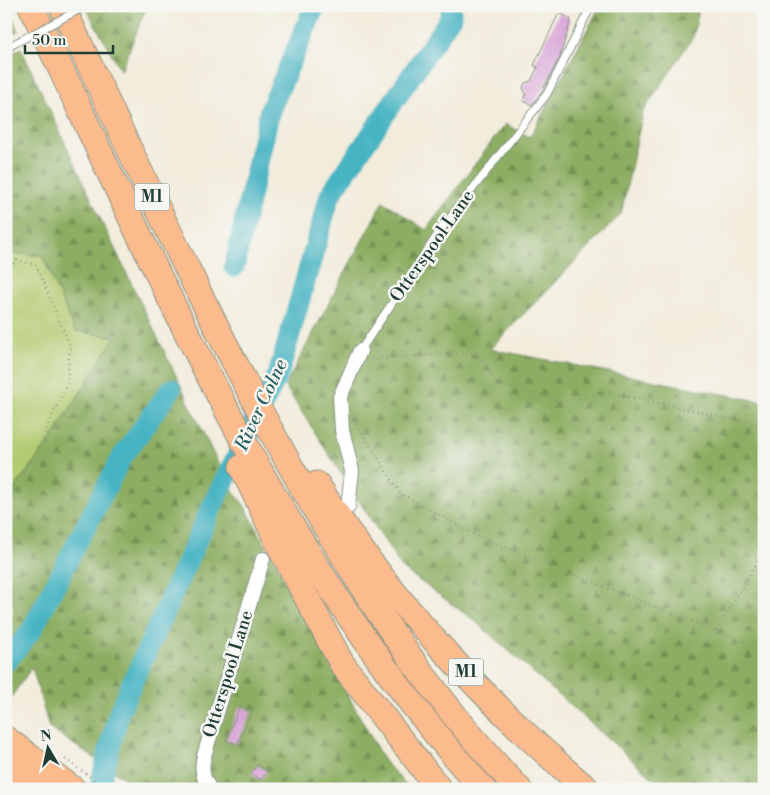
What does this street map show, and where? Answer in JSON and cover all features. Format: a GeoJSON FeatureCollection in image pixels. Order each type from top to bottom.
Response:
{"type":"FeatureCollection","features":[{"type":"Feature","properties":{"kind":"highway","name":"M1"},"geometry":{"type":"LineString","coordinates":[[32,6],[178,312],[223,400],[255,476],[288,563],[342,664],[439,789]]}},
{"type":"Feature","properties":{"kind":"highway","name":"M1"},"geometry":{"type":"LineString","coordinates":[[62,6],[170,233],[238,369],[278,431],[407,608],[498,707],[587,789]]}},
{"type":"Feature","properties":{"kind":"highway","name":"M1"},"geometry":{"type":"LineString","coordinates":[[278,431],[324,526],[399,643],[477,741],[519,789]]}},
{"type":"Feature","properties":{"kind":"highway","name":"M1"},"geometry":{"type":"LineString","coordinates":[[255,476],[371,648],[424,718],[483,789]]}},
{"type":"Feature","properties":{"kind":"highway"},"geometry":{"type":"LineString","coordinates":[[6,739],[70,787]]}},
{"type":"Feature","properties":{"kind":"highway"},"geometry":{"type":"LineString","coordinates":[[6,764],[40,789]]}},
{"type":"Feature","properties":{"kind":"street","name":"Otterspool Lane"},"geometry":{"type":"LineString","coordinates":[[348,507],[352,471],[342,430],[340,397],[358,355]]}},
{"type":"Feature","properties":{"kind":"street","name":"Otterspool Lane"},"geometry":{"type":"LineString","coordinates":[[210,789],[201,767],[263,559]]}},
{"type":"Feature","properties":{"kind":"lane"},"geometry":{"type":"LineString","coordinates":[[6,48],[86,6]]}},
{"type":"Feature","properties":{"kind":"lane","name":"Otterspool Lane"},"geometry":{"type":"LineString","coordinates":[[358,355],[442,228],[547,94],[591,6]]}},
{"type":"Feature","properties":{"kind":"path"},"geometry":{"type":"LineString","coordinates":[[6,271],[17,260],[36,265],[70,346],[67,383],[34,457],[6,492]]}},
{"type":"Feature","properties":{"kind":"path"},"geometry":{"type":"LineString","coordinates":[[358,355],[478,352],[496,384],[562,402],[607,392],[764,426]]}},
{"type":"Feature","properties":{"kind":"path"},"geometry":{"type":"LineString","coordinates":[[340,397],[400,493],[477,536],[764,650]]}},
{"type":"Feature","properties":{"kind":"path"},"geometry":{"type":"LineString","coordinates":[[717,631],[764,550]]}},
{"type":"Feature","properties":{"kind":"path"},"geometry":{"type":"LineString","coordinates":[[65,759],[107,789]]}},
{"type":"Feature","properties":{"kind":"green space"},"geometry":{"type":"Polygon","coordinates":[[[6,6],[8,6],[18,31],[6,37],[6,6]]]}},
{"type":"Feature","properties":{"kind":"green space"},"geometry":{"type":"Polygon","coordinates":[[[85,6],[147,6],[121,71],[85,6]]]}},
{"type":"Feature","properties":{"kind":"green space"},"geometry":{"type":"Polygon","coordinates":[[[600,6],[691,6],[699,9],[693,37],[643,112],[621,214],[490,349],[764,402],[764,789],[665,789],[475,621],[402,568],[285,386],[383,201],[426,230],[505,124],[530,137],[600,6]]]}},
{"type":"Feature","properties":{"kind":"green space"},"geometry":{"type":"Polygon","coordinates":[[[21,48],[101,220],[228,484],[244,505],[384,761],[410,789],[141,789],[49,728],[32,667],[6,705],[6,623],[16,613],[6,577],[6,500],[50,441],[115,337],[75,331],[42,255],[6,254],[6,57],[21,48]]]}},
{"type":"Feature","properties":{"kind":"green space"},"geometry":{"type":"Polygon","coordinates":[[[6,254],[42,255],[75,331],[115,337],[50,441],[6,500],[6,254]]]}},
{"type":"Feature","properties":{"kind":"green space"},"geometry":{"type":"Polygon","coordinates":[[[6,577],[16,613],[6,623],[6,577]]]}},
{"type":"Feature","properties":{"kind":"building"},"geometry":{"type":"Polygon","coordinates":[[[559,13],[571,19],[560,57],[542,91],[532,105],[523,101],[526,94],[523,88],[525,83],[531,81],[538,67],[534,65],[559,13]]]}},
{"type":"Feature","properties":{"kind":"building"},"geometry":{"type":"Polygon","coordinates":[[[240,706],[252,711],[237,744],[226,740],[240,706]]]}},
{"type":"Feature","properties":{"kind":"building"},"geometry":{"type":"Polygon","coordinates":[[[257,765],[267,771],[261,780],[251,774],[257,765]]]}},
{"type":"Feature","properties":{"kind":"waterway"},"geometry":{"type":"LineString","coordinates":[[234,267],[270,110],[315,6]]}},
{"type":"Feature","properties":{"kind":"waterway","name":"River Colne"},"geometry":{"type":"LineString","coordinates":[[99,789],[119,712],[215,500],[279,372],[330,195],[451,17],[451,6]]}},
{"type":"Feature","properties":{"kind":"waterway"},"geometry":{"type":"LineString","coordinates":[[6,662],[31,631],[122,457],[171,389]]}},
{"type":"Feature","properties":{"kind":"tunnel"},"geometry":{"type":"LineString","coordinates":[[263,559],[329,519]]}}]}
